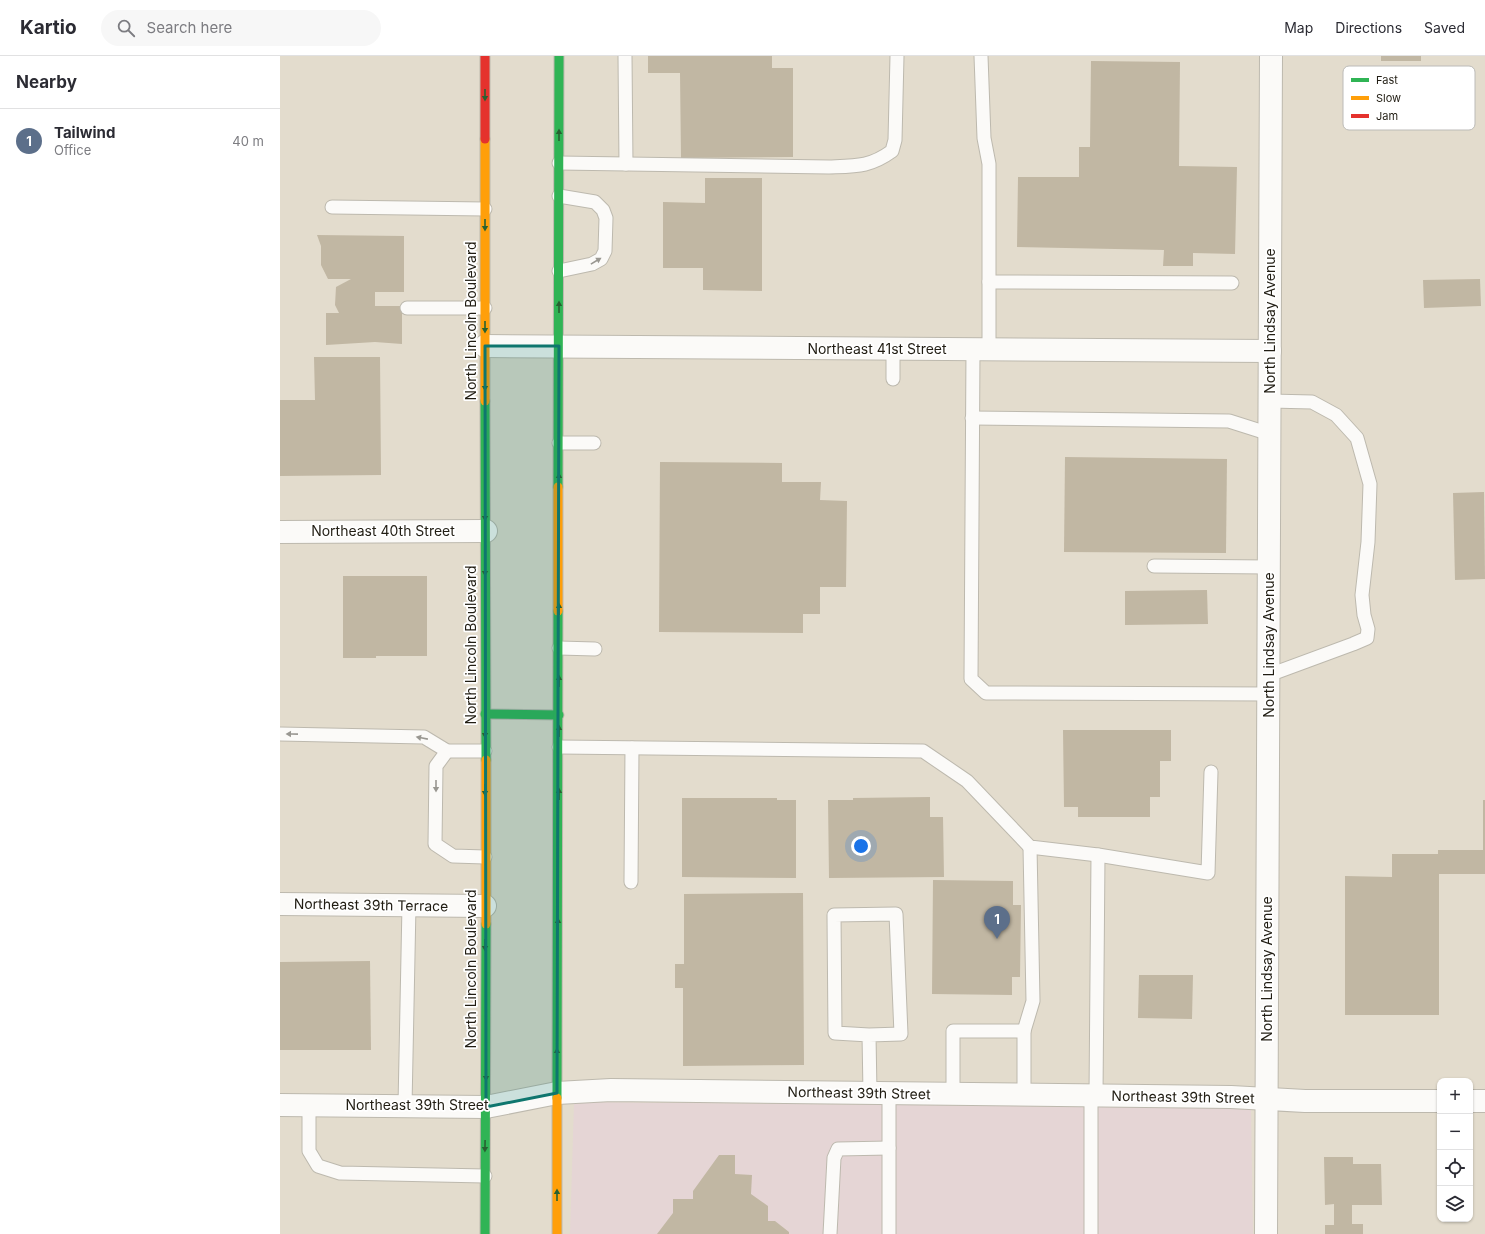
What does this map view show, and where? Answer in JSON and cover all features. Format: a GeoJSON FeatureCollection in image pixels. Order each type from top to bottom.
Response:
{"type":"FeatureCollection","features":[{"type":"Feature","properties":{"kind":"main road","name":"North Lincoln Boulevard"},"geometry":{"type":"LineString","coordinates":[[485,56],[485,1234]]}},
{"type":"Feature","properties":{"kind":"main road"},"geometry":{"type":"LineString","coordinates":[[557,1234],[559,56]]}},
{"type":"Feature","properties":{"kind":"main road"},"geometry":{"type":"LineString","coordinates":[[485,714],[559,715]]}},
{"type":"Feature","properties":{"kind":"street","name":"North Lindsay Avenue"},"geometry":{"type":"LineString","coordinates":[[1266,1234],[1271,56]]}},
{"type":"Feature","properties":{"kind":"street","name":"Northeast 41st Street"},"geometry":{"type":"LineString","coordinates":[[485,346],[1270,351]]}},
{"type":"Feature","properties":{"kind":"street","name":"Northeast 40th Street"},"geometry":{"type":"LineString","coordinates":[[280,532],[486,531]]}},
{"type":"Feature","properties":{"kind":"street","name":"Northeast 39th Terrace"},"geometry":{"type":"LineString","coordinates":[[280,904],[485,906]]}},
{"type":"Feature","properties":{"kind":"street","name":"Northeast 39th Street"},"geometry":{"type":"LineString","coordinates":[[280,1105],[486,1107],[557,1093],[611,1090],[1230,1097],[1305,1101],[1437,1101]]}},
{"type":"Feature","properties":{"kind":"street"},"geometry":{"type":"LineString","coordinates":[[1473,1101],[1485,1101]]}},
{"type":"Feature","properties":{"kind":"lane"},"geometry":{"type":"LineString","coordinates":[[626,56],[626,164]]}},
{"type":"Feature","properties":{"kind":"lane"},"geometry":{"type":"LineString","coordinates":[[559,163],[829,167],[863,165],[880,159],[892,151],[895,140],[897,56]]}},
{"type":"Feature","properties":{"kind":"lane"},"geometry":{"type":"LineString","coordinates":[[981,56],[984,138],[990,164],[989,282],[972,418],[971,679],[986,693],[1269,685],[1366,638],[1368,629],[1364,615],[1362,595],[1368,542],[1370,484],[1357,438],[1336,415],[1312,402],[1270,401]]}},
{"type":"Feature","properties":{"kind":"lane"},"geometry":{"type":"LineString","coordinates":[[559,196],[595,202],[603,210],[606,218],[605,251],[601,259],[592,264],[559,271]]}},
{"type":"Feature","properties":{"kind":"lane"},"geometry":{"type":"LineString","coordinates":[[332,207],[485,209]]}},
{"type":"Feature","properties":{"kind":"lane"},"geometry":{"type":"LineString","coordinates":[[989,282],[1232,283]]}},
{"type":"Feature","properties":{"kind":"lane"},"geometry":{"type":"LineString","coordinates":[[407,308],[485,308]]}},
{"type":"Feature","properties":{"kind":"lane"},"geometry":{"type":"LineString","coordinates":[[892,349],[893,379]]}},
{"type":"Feature","properties":{"kind":"lane"},"geometry":{"type":"LineString","coordinates":[[972,418],[1230,421],[1270,434]]}},
{"type":"Feature","properties":{"kind":"lane"},"geometry":{"type":"LineString","coordinates":[[559,443],[594,443]]}},
{"type":"Feature","properties":{"kind":"lane"},"geometry":{"type":"LineString","coordinates":[[1154,566],[1270,567]]}},
{"type":"Feature","properties":{"kind":"lane"},"geometry":{"type":"LineString","coordinates":[[559,648],[595,648]]}},
{"type":"Feature","properties":{"kind":"lane"},"geometry":{"type":"LineString","coordinates":[[280,734],[424,737],[448,751],[485,751]]}},
{"type":"Feature","properties":{"kind":"lane"},"geometry":{"type":"LineString","coordinates":[[559,747],[924,751],[967,781],[1030,847],[1098,855],[1208,873],[1211,772]]}},
{"type":"Feature","properties":{"kind":"lane"},"geometry":{"type":"LineString","coordinates":[[631,882],[632,748]]}},
{"type":"Feature","properties":{"kind":"lane"},"geometry":{"type":"LineString","coordinates":[[448,751],[436,766],[435,844],[453,856],[485,857]]}},
{"type":"Feature","properties":{"kind":"lane"},"geometry":{"type":"LineString","coordinates":[[1024,1094],[1024,1031],[1033,1001],[1030,847]]}},
{"type":"Feature","properties":{"kind":"lane"},"geometry":{"type":"LineString","coordinates":[[1092,1234],[1093,1095],[1098,855]]}},
{"type":"Feature","properties":{"kind":"lane"},"geometry":{"type":"LineString","coordinates":[[405,1106],[409,905]]}},
{"type":"Feature","properties":{"kind":"lane"},"geometry":{"type":"LineString","coordinates":[[896,914],[901,1034],[869,1035],[835,1034],[834,915],[896,914]]}},
{"type":"Feature","properties":{"kind":"lane"},"geometry":{"type":"LineString","coordinates":[[953,1094],[953,1031],[1024,1031]]}},
{"type":"Feature","properties":{"kind":"lane"},"geometry":{"type":"LineString","coordinates":[[869,1035],[890,1148],[889,1234]]}},
{"type":"Feature","properties":{"kind":"lane"},"geometry":{"type":"LineString","coordinates":[[309,1105],[309,1151],[318,1166],[340,1173],[485,1176]]}},
{"type":"Feature","properties":{"kind":"lane"},"geometry":{"type":"LineString","coordinates":[[830,1234],[834,1158],[838,1149],[890,1148]]}},
{"type":"Feature","properties":{"kind":"highlighted area"},"geometry":{"type":"Polygon","coordinates":[[[485,346],[559,346],[557,1093],[486,1107],[485,346]]]}},
{"type":"Feature","properties":{"kind":"shaded area"},"geometry":{"type":"Polygon","coordinates":[[[574,1102],[1251,1108],[1253,1234],[570,1234],[574,1102]]]}},
{"type":"Feature","properties":{"kind":"building"},"geometry":{"type":"Polygon","coordinates":[[[648,56],[772,56],[772,68],[793,68],[793,157],[681,158],[680,73],[648,73],[648,56]]]}},
{"type":"Feature","properties":{"kind":"building"},"geometry":{"type":"Polygon","coordinates":[[[1381,56],[1421,56],[1421,61],[1381,61],[1381,56]]]}},
{"type":"Feature","properties":{"kind":"building"},"geometry":{"type":"Polygon","coordinates":[[[1091,61],[1180,62],[1179,166],[1237,167],[1235,254],[1193,253],[1193,266],[1163,266],[1164,250],[1017,247],[1018,177],[1079,177],[1079,147],[1090,147],[1091,61]]]}},
{"type":"Feature","properties":{"kind":"building"},"geometry":{"type":"Polygon","coordinates":[[[705,178],[762,178],[762,291],[703,290],[703,268],[663,268],[663,202],[705,203],[705,178]]]}},
{"type":"Feature","properties":{"kind":"building"},"geometry":{"type":"Polygon","coordinates":[[[317,235],[404,236],[404,292],[375,292],[375,306],[402,306],[402,344],[375,342],[326,345],[326,313],[339,313],[335,305],[336,287],[351,279],[328,279],[321,265],[321,246],[317,235]]]}},
{"type":"Feature","properties":{"kind":"building"},"geometry":{"type":"Polygon","coordinates":[[[1480,279],[1481,306],[1424,308],[1423,280],[1480,279]]]}},
{"type":"Feature","properties":{"kind":"building"},"geometry":{"type":"Polygon","coordinates":[[[314,357],[380,357],[381,475],[280,476],[280,400],[315,400],[314,357]]]}},
{"type":"Feature","properties":{"kind":"building"},"geometry":{"type":"Polygon","coordinates":[[[1065,457],[1227,459],[1226,553],[1064,552],[1065,457]]]}},
{"type":"Feature","properties":{"kind":"building"},"geometry":{"type":"Polygon","coordinates":[[[660,462],[782,463],[782,482],[821,482],[820,500],[847,501],[846,587],[820,587],[820,614],[803,614],[803,633],[659,632],[660,462]]]}},
{"type":"Feature","properties":{"kind":"building"},"geometry":{"type":"Polygon","coordinates":[[[1484,492],[1485,579],[1455,580],[1453,493],[1484,492]]]}},
{"type":"Feature","properties":{"kind":"building"},"geometry":{"type":"Polygon","coordinates":[[[343,576],[427,576],[427,656],[376,656],[376,658],[343,658],[343,576]]]}},
{"type":"Feature","properties":{"kind":"building"},"geometry":{"type":"Polygon","coordinates":[[[1207,590],[1208,624],[1125,625],[1125,591],[1207,590]]]}},
{"type":"Feature","properties":{"kind":"building"},"geometry":{"type":"Polygon","coordinates":[[[1063,730],[1171,730],[1171,761],[1160,761],[1160,797],[1150,797],[1150,817],[1078,817],[1078,807],[1064,807],[1063,730]]]}},
{"type":"Feature","properties":{"kind":"building"},"geometry":{"type":"Polygon","coordinates":[[[930,797],[930,817],[943,817],[944,877],[829,878],[828,800],[853,800],[853,798],[930,797]]]}},
{"type":"Feature","properties":{"kind":"building"},"geometry":{"type":"Polygon","coordinates":[[[682,798],[777,798],[777,800],[796,800],[796,878],[682,877],[682,798]]]}},
{"type":"Feature","properties":{"kind":"building"},"geometry":{"type":"Polygon","coordinates":[[[1483,800],[1485,800],[1485,874],[1439,874],[1439,1015],[1345,1015],[1345,876],[1392,877],[1392,854],[1438,854],[1438,850],[1483,850],[1483,800]]]}},
{"type":"Feature","properties":{"kind":"building"},"geometry":{"type":"Polygon","coordinates":[[[933,880],[1013,881],[1013,905],[1021,905],[1020,977],[1012,977],[1012,995],[932,994],[933,880]]]}},
{"type":"Feature","properties":{"kind":"building"},"geometry":{"type":"Polygon","coordinates":[[[803,893],[804,1065],[683,1066],[683,988],[675,988],[675,964],[684,964],[684,894],[803,893]]]}},
{"type":"Feature","properties":{"kind":"building"},"geometry":{"type":"Polygon","coordinates":[[[370,961],[371,1050],[280,1050],[280,962],[370,961]]]}},
{"type":"Feature","properties":{"kind":"building"},"geometry":{"type":"Polygon","coordinates":[[[1139,975],[1193,975],[1192,1019],[1138,1018],[1139,975]]]}},
{"type":"Feature","properties":{"kind":"building"},"geometry":{"type":"Polygon","coordinates":[[[719,1155],[735,1155],[735,1174],[752,1175],[751,1194],[768,1206],[768,1221],[775,1221],[789,1232],[789,1234],[657,1234],[673,1213],[673,1199],[693,1199],[693,1191],[719,1155]]]}},
{"type":"Feature","properties":{"kind":"building"},"geometry":{"type":"Polygon","coordinates":[[[1324,1157],[1353,1157],[1353,1164],[1381,1164],[1382,1205],[1352,1205],[1352,1224],[1363,1224],[1363,1234],[1325,1234],[1325,1225],[1334,1225],[1334,1204],[1325,1205],[1324,1157]]]}},
{"type":"Feature","properties":{"kind":"traffic: fast"},"geometry":{"type":"LineString","coordinates":[[558,487],[559,56]]}},
{"type":"Feature","properties":{"kind":"traffic: fast"},"geometry":{"type":"LineString","coordinates":[[485,401],[486,760]]}},
{"type":"Feature","properties":{"kind":"traffic: fast"},"geometry":{"type":"LineString","coordinates":[[557,1098],[558,611]]}},
{"type":"Feature","properties":{"kind":"traffic: fast"},"geometry":{"type":"LineString","coordinates":[[485,714],[559,715]]}},
{"type":"Feature","properties":{"kind":"traffic: fast"},"geometry":{"type":"LineString","coordinates":[[485,1234],[486,924]]}},
{"type":"Feature","properties":{"kind":"traffic: slow"},"geometry":{"type":"LineString","coordinates":[[485,139],[485,401]]}},
{"type":"Feature","properties":{"kind":"traffic: slow"},"geometry":{"type":"LineString","coordinates":[[558,487],[558,611]]}},
{"type":"Feature","properties":{"kind":"traffic: slow"},"geometry":{"type":"LineString","coordinates":[[486,760],[486,924]]}},
{"type":"Feature","properties":{"kind":"traffic: slow"},"geometry":{"type":"LineString","coordinates":[[557,1098],[557,1234]]}},
{"type":"Feature","properties":{"kind":"traffic: jam"},"geometry":{"type":"LineString","coordinates":[[485,56],[485,139]]}},
{"type":"Feature","properties":{"kind":"place","name":"Tailwind"},"geometry":{"type":"Point","coordinates":[997,939]}}]}
